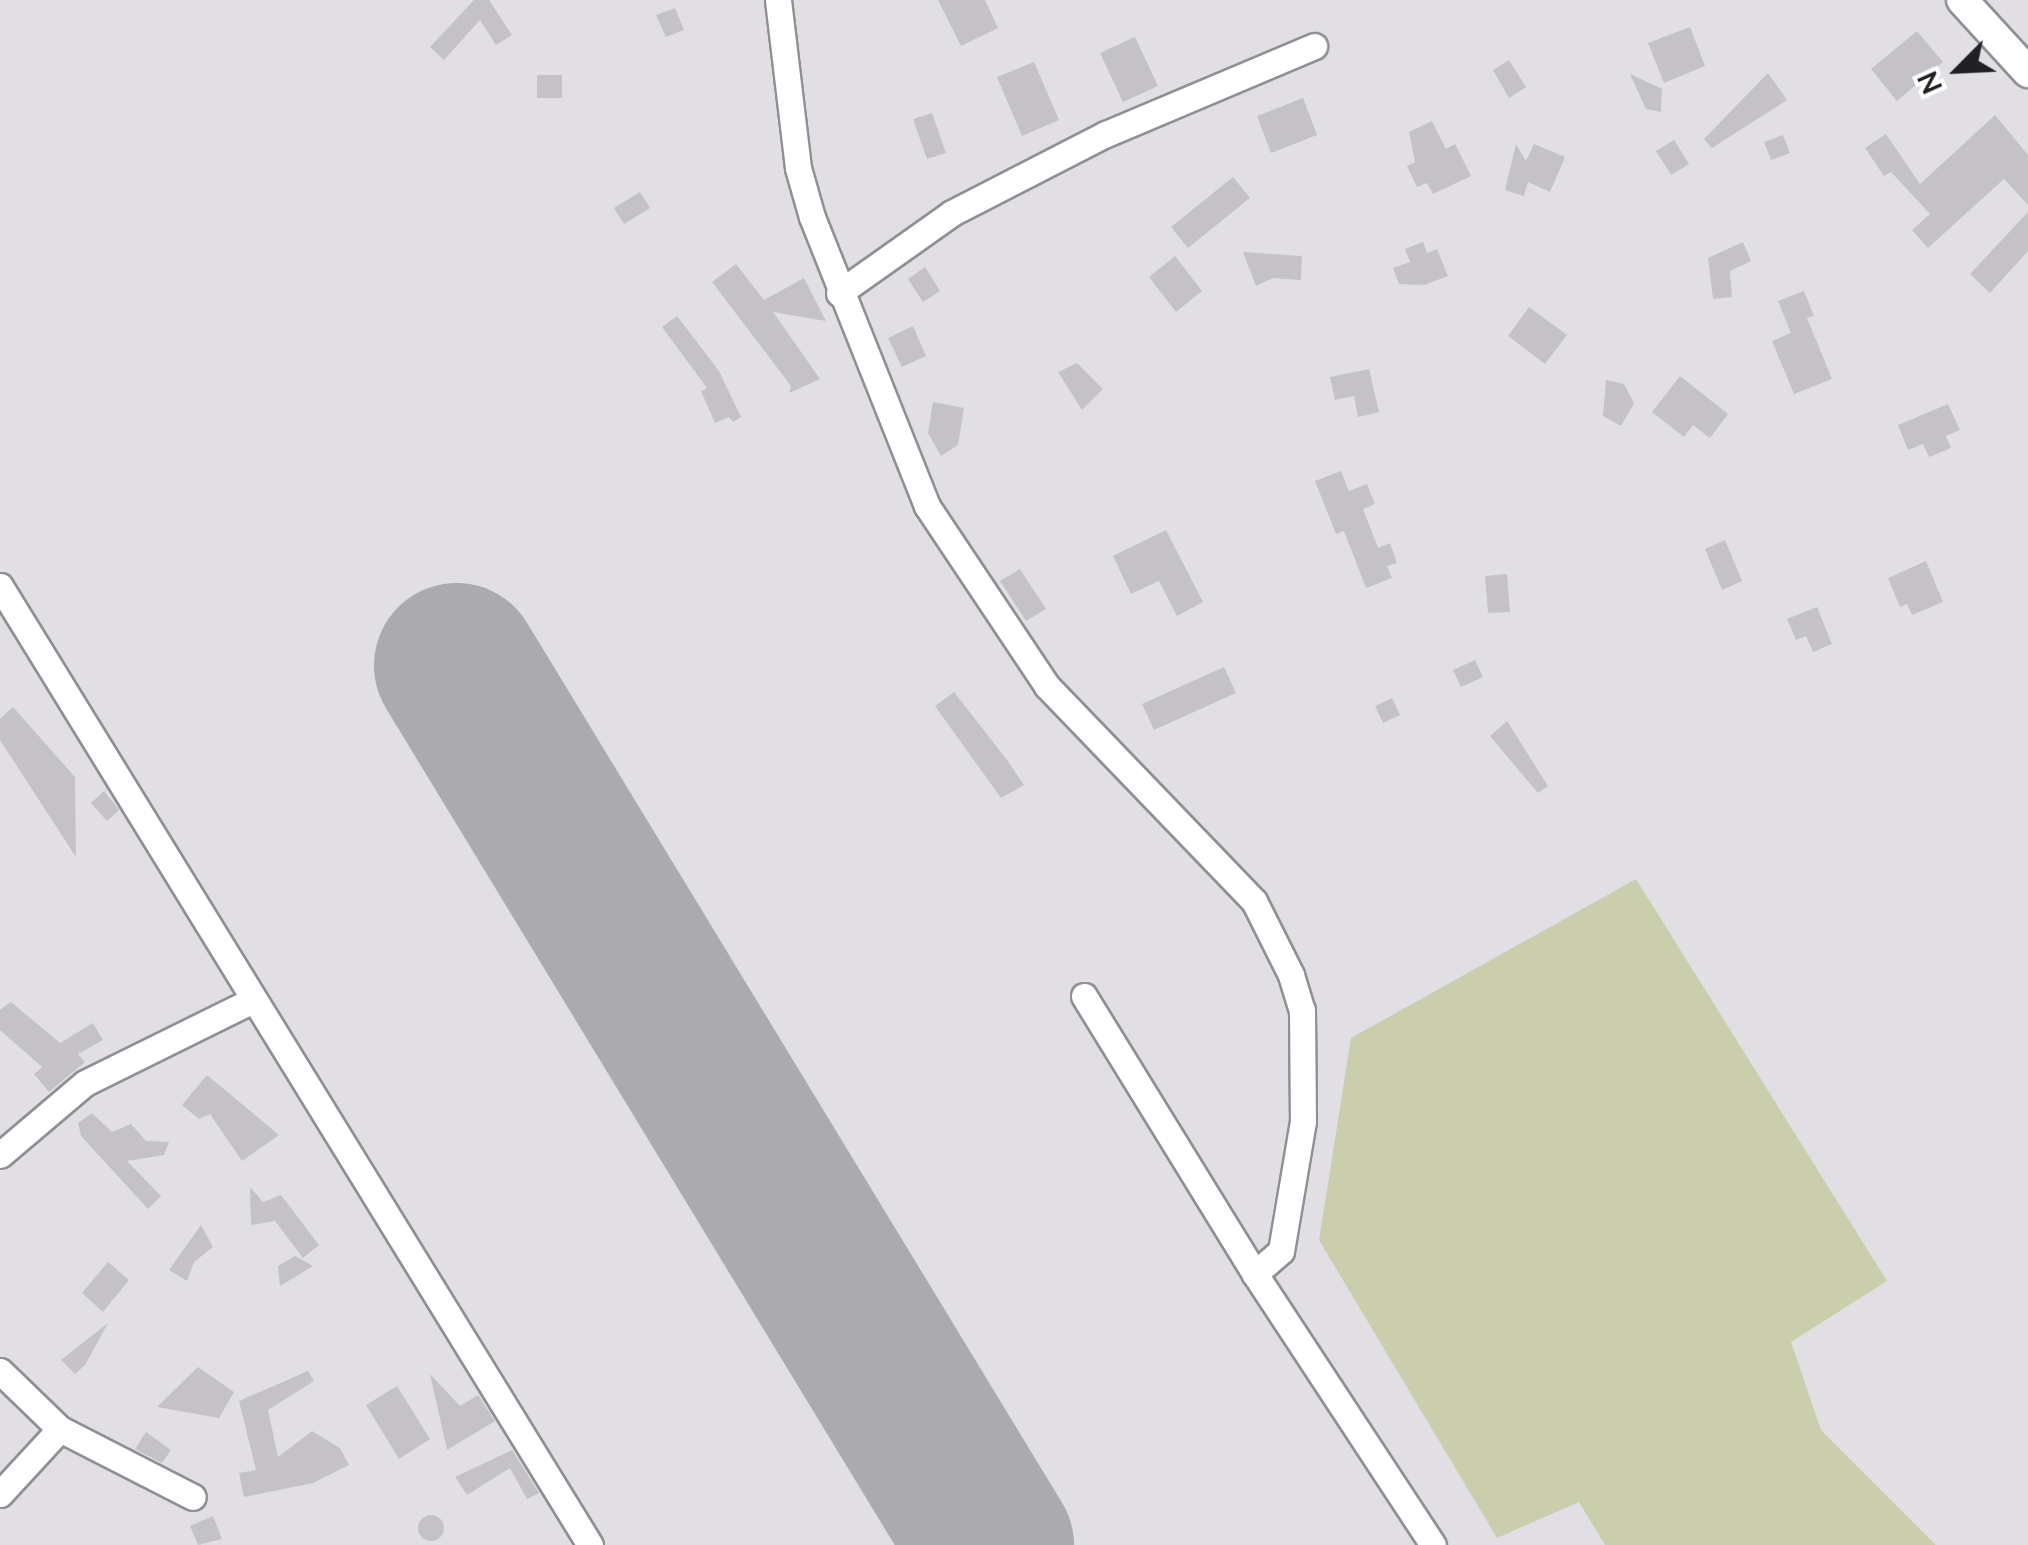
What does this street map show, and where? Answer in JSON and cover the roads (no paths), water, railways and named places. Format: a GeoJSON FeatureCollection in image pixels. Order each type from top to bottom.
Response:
{"type":"FeatureCollection","features":[{"type":"Feature","properties":{"kind":"street"},"geometry":{"type":"LineString","coordinates":[[778,0],[798,168],[840,293],[927,506],[1009,636],[1068,712],[1254,901],[1290,975],[1302,1010],[1303,1121],[1280,1251],[1255,1274]]}},
{"type":"Feature","properties":{"kind":"street"},"geometry":{"type":"LineString","coordinates":[[1962,0],[2028,72]]}},
{"type":"Feature","properties":{"kind":"street"},"geometry":{"type":"LineString","coordinates":[[840,293],[952,213],[1106,134],[1314,46]]}},
{"type":"Feature","properties":{"kind":"street"},"geometry":{"type":"LineString","coordinates":[[0,586],[590,1545]]}},
{"type":"Feature","properties":{"kind":"street"},"geometry":{"type":"LineString","coordinates":[[1084,996],[1255,1274],[1433,1545]]}},
{"type":"Feature","properties":{"kind":"street"},"geometry":{"type":"LineString","coordinates":[[0,1155],[85,1083],[252,1001]]}},
{"type":"Feature","properties":{"kind":"street"},"geometry":{"type":"LineString","coordinates":[[0,1371],[60,1428],[193,1497]]}},
{"type":"Feature","properties":{"kind":"street"},"geometry":{"type":"LineString","coordinates":[[0,1494],[60,1428]]}}]}
